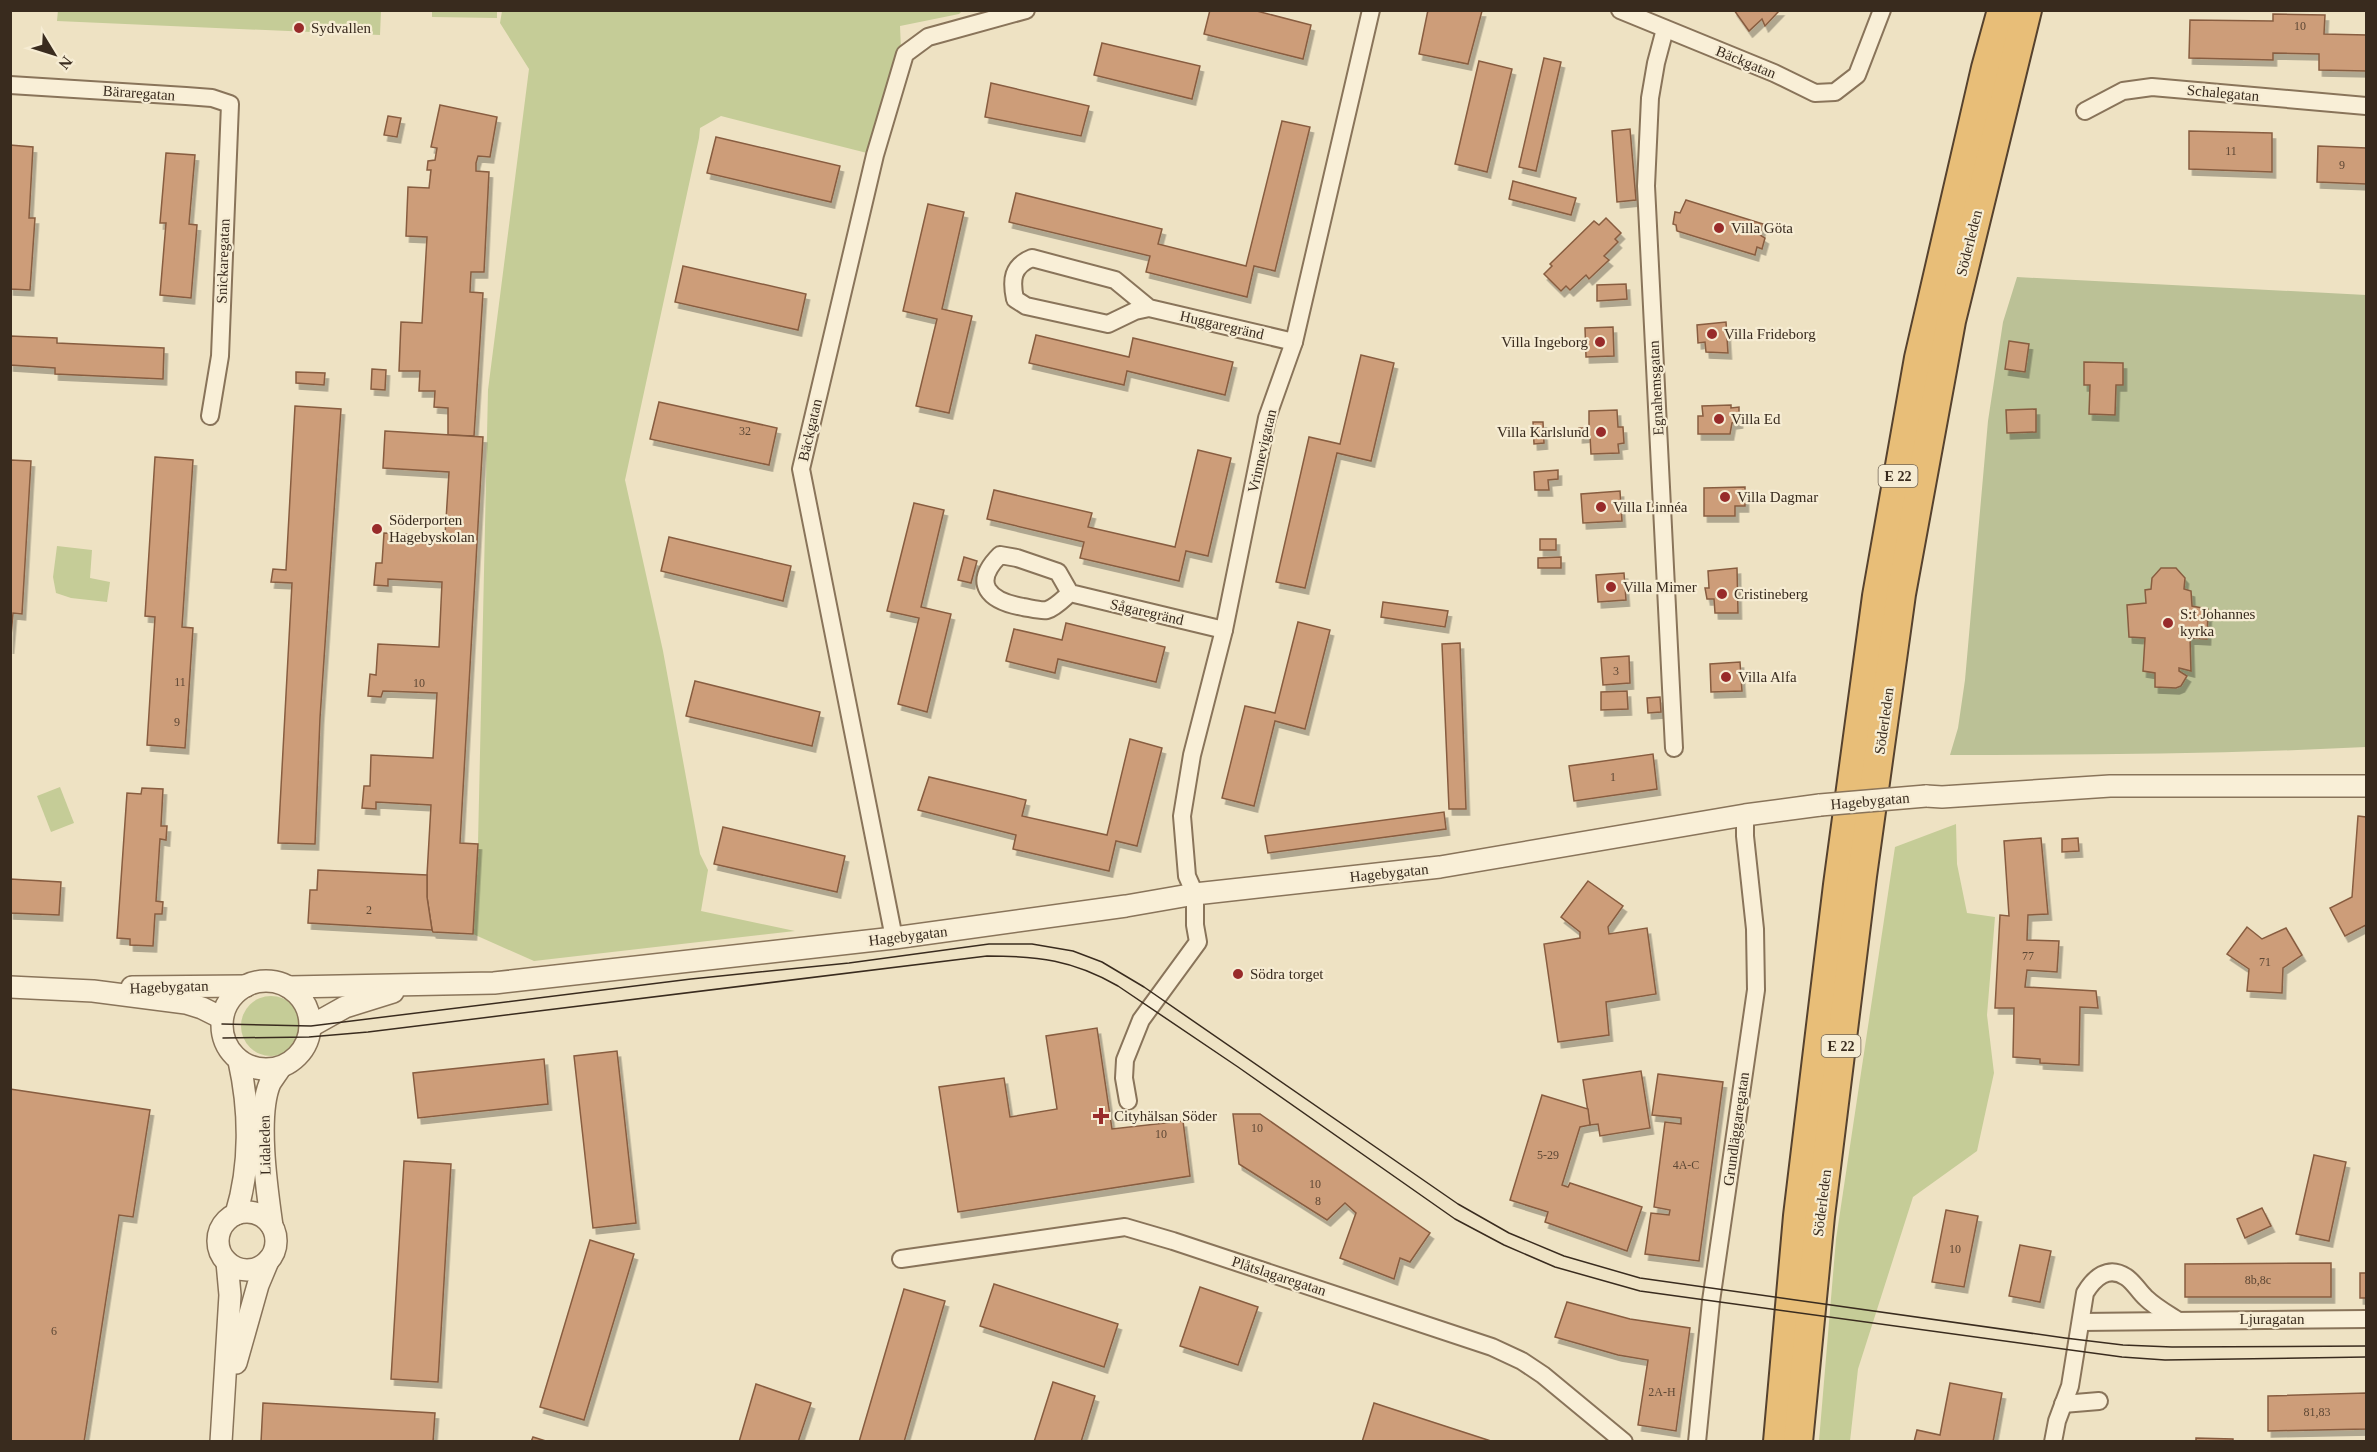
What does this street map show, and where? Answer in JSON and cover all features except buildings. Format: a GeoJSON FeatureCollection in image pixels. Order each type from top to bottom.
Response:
{"type":"FeatureCollection","features":[{"type":"Feature","properties":{"kind":"highway","name":"Söderleden"},"geometry":{"type":"LineString","coordinates":[[1778,1442],[1800,1204],[1876,596],[1919,358],[1986,68],[2002,10]]}},
{"type":"Feature","properties":{"kind":"highway","name":"Söderleden"},"geometry":{"type":"LineString","coordinates":[[1798,1442],[1820,1216],[1862,876],[1901,594],[1951,321],[2026,10]]}},
{"type":"Feature","properties":{"kind":"street","name":"Bäckgatan"},"geometry":{"type":"LineString","coordinates":[[894,938],[801,469],[875,156],[905,54],[928,37],[1026,10]]}},
{"type":"Feature","properties":{"kind":"street","name":"Vrinnevigatan"},"geometry":{"type":"LineString","coordinates":[[1128,1101],[1124,1078],[1125,1060],[1141,1020],[1198,942],[1195,925],[1195,894],[1187,876],[1182,816],[1192,754],[1224,630],[1267,418],[1294,342],[1371,10]]}},
{"type":"Feature","properties":{"kind":"street","name":"Bäckgatan"},"geometry":{"type":"LineString","coordinates":[[1620,10],[1774,73],[1815,93],[1836,92],[1857,75],[1882,10]]}},
{"type":"Feature","properties":{"kind":"street","name":"Egnahemsgatan"},"geometry":{"type":"LineString","coordinates":[[1665,29],[1650,98],[1646,186],[1674,748]]}},
{"type":"Feature","properties":{"kind":"street","name":"Bäraregatan"},"geometry":{"type":"LineString","coordinates":[[10,85],[203,98],[230,104]]}},
{"type":"Feature","properties":{"kind":"street","name":"Schalegatan"},"geometry":{"type":"LineString","coordinates":[[2085,111],[2123,91],[2152,87],[2367,106]]}},
{"type":"Feature","properties":{"kind":"street","name":"Snickaregatan"},"geometry":{"type":"LineString","coordinates":[[210,416],[220,356],[230,104]]}},
{"type":"Feature","properties":{"kind":"street","name":"Huggaregränd"},"geometry":{"type":"LineString","coordinates":[[1149,308],[1115,280],[1032,258],[1022,262],[1014,270],[1012,285],[1015,299],[1026,306],[1108,324],[1135,311],[1149,308],[1294,342]]}},
{"type":"Feature","properties":{"kind":"street"},"geometry":{"type":"LineString","coordinates":[[1000,555],[1017,558],[1058,572],[1070,593],[1058,604],[1046,610],[1015,606],[1005,604],[989,592],[985,580],[990,565],[1000,555]]}},
{"type":"Feature","properties":{"kind":"street","name":"Sågaregränd"},"geometry":{"type":"LineString","coordinates":[[1070,593],[1224,630]]}},
{"type":"Feature","properties":{"kind":"street","name":"Hagebygatan"},"geometry":{"type":"LineString","coordinates":[[290,987],[494,983],[894,938],[1126,906],[1195,894],[1440,867],[1745,815],[1820,805],[1926,796],[2110,786],[2367,786]]}},
{"type":"Feature","properties":{"kind":"street","name":"Grundläggaregatan"},"geometry":{"type":"LineString","coordinates":[[1697,1442],[1711,1301],[1756,990],[1755,929],[1745,836],[1745,815]]}},
{"type":"Feature","properties":{"kind":"street"},"geometry":{"type":"LineString","coordinates":[[261,981],[271,981],[290,987],[309,1011],[311,1026],[303,1051],[293,1061],[280,1068],[267,1070],[253,1068],[239,1061],[223,1038],[222,1018],[230,999],[246,986],[261,981]]}},
{"type":"Feature","properties":{"kind":"street","name":"Hagebygatan"},"geometry":{"type":"LineString","coordinates":[[93,991],[142,986],[246,986]]}},
{"type":"Feature","properties":{"kind":"street","name":"Hagebygatan"},"geometry":{"type":"LineString","coordinates":[[311,1026],[345,1007],[413,986]]}},
{"type":"Feature","properties":{"kind":"street","name":"Hagebygatan"},"geometry":{"type":"LineString","coordinates":[[10,987],[93,991],[186,1003],[222,1018]]}},
{"type":"Feature","properties":{"kind":"street","name":"Lidaleden"},"geometry":{"type":"LineString","coordinates":[[236,1214],[245,1172],[246,1140],[244,1084],[239,1061]]}},
{"type":"Feature","properties":{"kind":"street","name":"Lidaleden"},"geometry":{"type":"LineString","coordinates":[[272,1226],[266,1185],[265,1106],[270,1083],[280,1068]]}},
{"type":"Feature","properties":{"kind":"street"},"geometry":{"type":"LineString","coordinates":[[224,1416],[241,1343],[258,1285],[276,1245],[276,1235],[272,1226],[257,1213],[248,1211],[236,1214],[221,1227],[218,1237],[221,1254],[227,1262],[236,1268],[250,1270],[268,1261]]}},
{"type":"Feature","properties":{"kind":"street","name":"Plåtslagaregatan"},"geometry":{"type":"LineString","coordinates":[[901,1259],[1125,1227],[1173,1240],[1492,1347],[1522,1361],[1543,1375],[1624,1442]]}},
{"type":"Feature","properties":{"kind":"street"},"geometry":{"type":"LineString","coordinates":[[221,1442],[230,1295],[227,1262]]}},
{"type":"Feature","properties":{"kind":"street"},"geometry":{"type":"LineString","coordinates":[[2053,1442],[2070,1386],[2085,1293],[2092,1281],[2103,1273],[2115,1272],[2127,1277],[2147,1299],[2177,1320]]}},
{"type":"Feature","properties":{"kind":"street","name":"Ljuragatan"},"geometry":{"type":"LineString","coordinates":[[2081,1322],[2367,1319]]}},
{"type":"Feature","properties":{"kind":"street"},"geometry":{"type":"LineString","coordinates":[[2063,1404],[2099,1401]]}},
{"type":"Feature","properties":{"kind":"green space","name":"Sydvallen"},"geometry":{"type":"Polygon","coordinates":[[[58,10],[381,11],[380,35],[57,21],[58,10]]]}},
{"type":"Feature","properties":{"kind":"green space"},"geometry":{"type":"Polygon","coordinates":[[[432,11],[497,11],[497,18],[432,17],[432,11]]]}},
{"type":"Feature","properties":{"kind":"green space"},"geometry":{"type":"Polygon","coordinates":[[[502,11],[962,11],[959,14],[900,26],[901,49],[875,155],[721,116],[700,128],[625,480],[663,651],[700,854],[708,870],[701,911],[795,931],[534,961],[473,934],[478,844],[488,390],[529,69],[500,23],[502,11]]]}},
{"type":"Feature","properties":{"kind":"green space"},"geometry":{"type":"Polygon","coordinates":[[[2017,277],[2366,295],[2366,747],[2158,754],[1950,755],[1958,728],[1965,680],[1988,421],[2003,322],[2017,277]]]}},
{"type":"Feature","properties":{"kind":"green space"},"geometry":{"type":"Polygon","coordinates":[[[57,546],[92,550],[90,578],[110,582],[107,602],[71,598],[56,593],[53,577],[57,546]]]}},
{"type":"Feature","properties":{"kind":"green space"},"geometry":{"type":"Polygon","coordinates":[[[60,787],[74,823],[51,832],[37,796],[60,787]]]}},
{"type":"Feature","properties":{"kind":"green space"},"geometry":{"type":"Polygon","coordinates":[[[1956,824],[1957,864],[1967,913],[1995,917],[1987,1015],[1994,1073],[1977,1151],[1913,1197],[1858,1369],[1850,1441],[1819,1441],[1836,1239],[1895,847],[1956,824]]]}},
{"type":"Feature","properties":{"kind":"green space"},"geometry":{"type":"Polygon","coordinates":[[[265,996],[277,996],[288,1001],[296,1009],[301,1026],[299,1038],[288,1051],[277,1056],[265,1056],[254,1051],[246,1043],[241,1032],[241,1020],[246,1009],[254,1001],[265,996]]]}},
{"type":"Feature","properties":{"kind":"tram line"},"geometry":{"type":"LineString","coordinates":[[222,1024],[311,1026],[691,979],[849,963],[989,944],[1032,944],[1073,951],[1102,962],[1144,987],[1458,1204],[1509,1233],[1564,1256],[1640,1278],[2123,1345],[2366,1346]]}},
{"type":"Feature","properties":{"kind":"tram line"},"geometry":{"type":"LineString","coordinates":[[223,1038],[309,1037],[368,1032],[987,956],[1055,961],[1086,970],[1118,986],[1455,1219],[1504,1245],[1555,1267],[1640,1291],[2122,1357],[2165,1360],[2366,1357]]}},
{"type":"Feature","properties":{"kind":"place","name":"Sydvallen"},"geometry":{"type":"Point","coordinates":[299,28]}},
{"type":"Feature","properties":{"kind":"place","name":"Villa Göta"},"geometry":{"type":"Point","coordinates":[1719,228]}},
{"type":"Feature","properties":{"kind":"place","name":"Villa Frideborg"},"geometry":{"type":"Point","coordinates":[1712,334]}},
{"type":"Feature","properties":{"kind":"place","name":"Villa Ingeborg"},"geometry":{"type":"Point","coordinates":[1600,342]}},
{"type":"Feature","properties":{"kind":"place","name":"Villa Ed"},"geometry":{"type":"Point","coordinates":[1719,419]}},
{"type":"Feature","properties":{"kind":"place","name":"Villa Karlslund"},"geometry":{"type":"Point","coordinates":[1601,432]}},
{"type":"Feature","properties":{"kind":"place","name":"Villa Dagmar"},"geometry":{"type":"Point","coordinates":[1725,497]}},
{"type":"Feature","properties":{"kind":"place","name":"Villa Linnéa"},"geometry":{"type":"Point","coordinates":[1601,507]}},
{"type":"Feature","properties":{"kind":"place","name":"Söderporten Hagebyskolan"},"geometry":{"type":"Point","coordinates":[377,529]}},
{"type":"Feature","properties":{"kind":"place","name":"Villa Mimer"},"geometry":{"type":"Point","coordinates":[1611,587]}},
{"type":"Feature","properties":{"kind":"place","name":"Cristineberg"},"geometry":{"type":"Point","coordinates":[1722,594]}},
{"type":"Feature","properties":{"kind":"place","name":"S:t Johannes kyrka"},"geometry":{"type":"Point","coordinates":[2168,623]}},
{"type":"Feature","properties":{"kind":"place","name":"Villa Alfa"},"geometry":{"type":"Point","coordinates":[1726,677]}},
{"type":"Feature","properties":{"kind":"place","name":"Södra torget"},"geometry":{"type":"Point","coordinates":[1238,974]}},
{"type":"Feature","properties":{"kind":"place","name":"Cityhälsan Söder"},"geometry":{"type":"Point","coordinates":[1101,1116]}}]}
